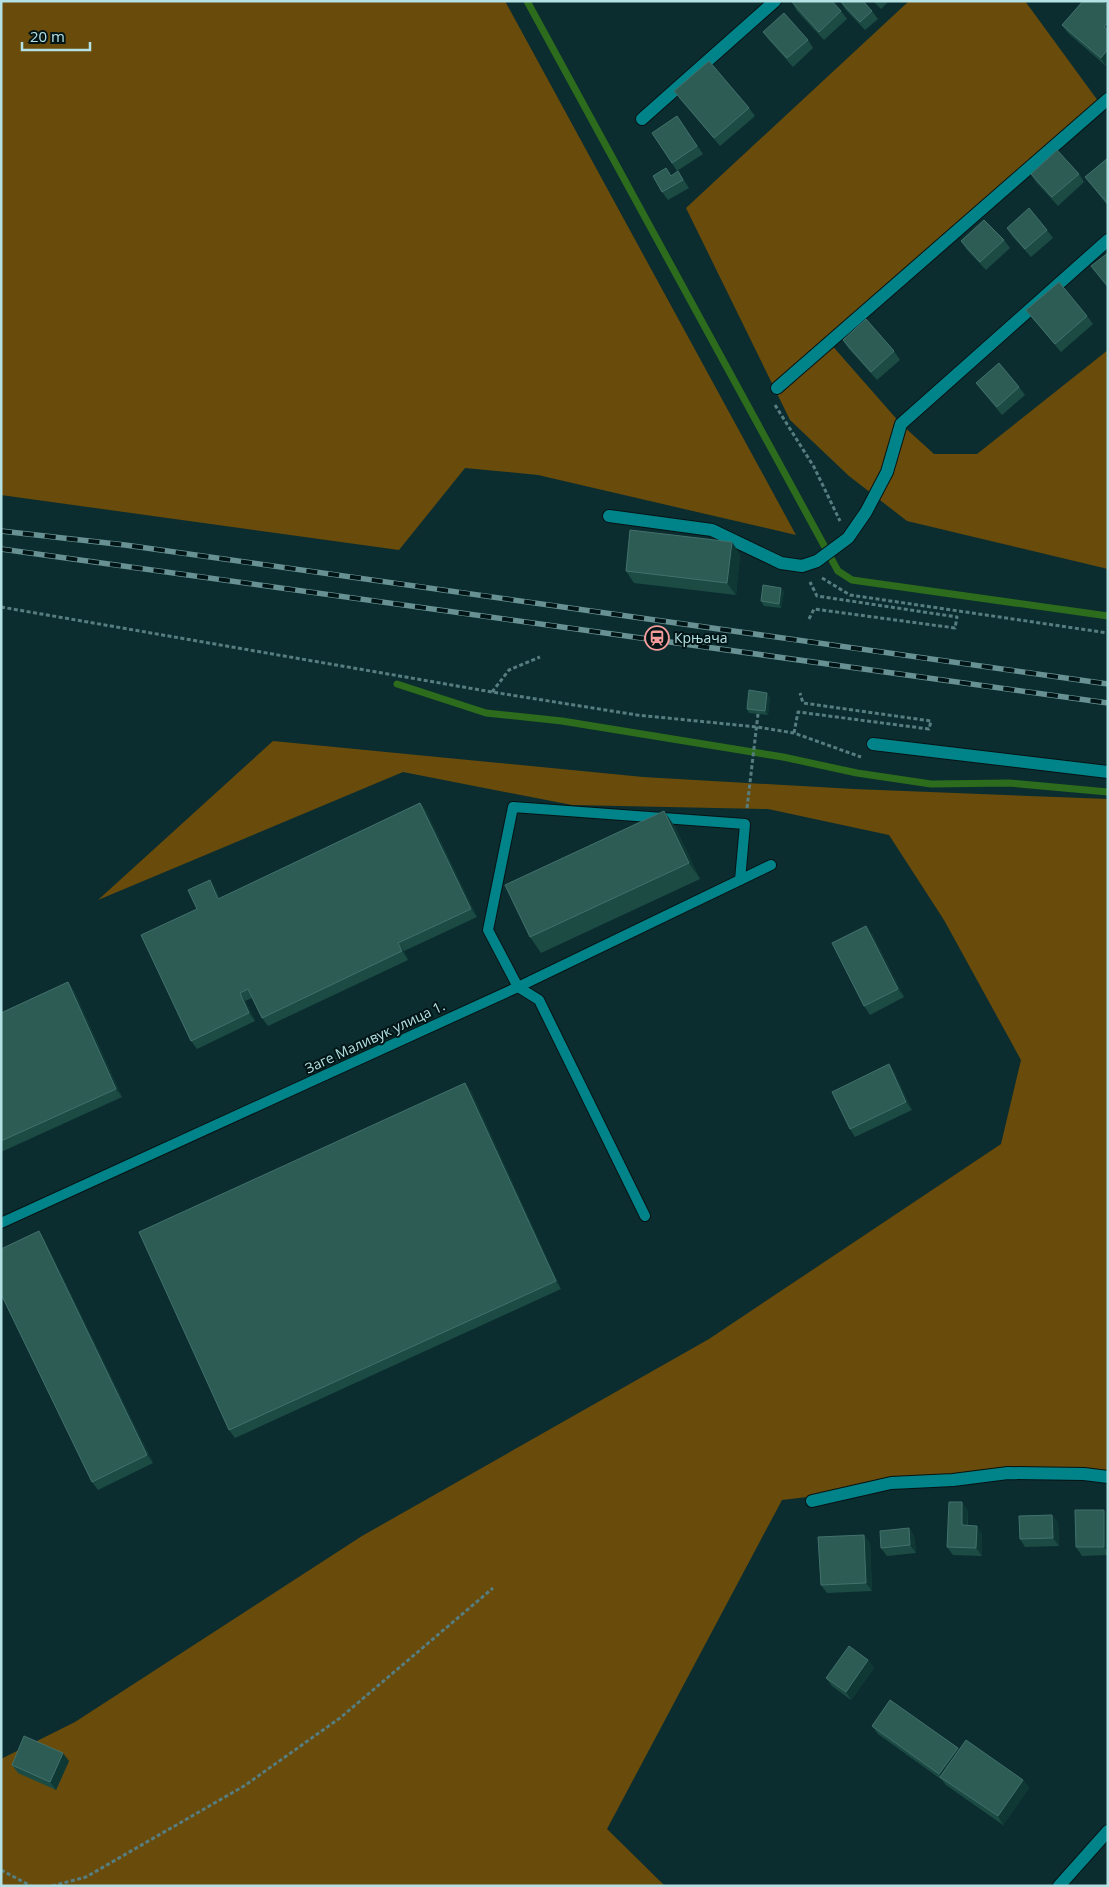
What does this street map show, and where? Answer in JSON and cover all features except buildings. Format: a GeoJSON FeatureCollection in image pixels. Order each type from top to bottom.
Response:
{"type":"FeatureCollection","features":[{"type":"Feature","properties":{"kind":"street"},"geometry":{"type":"LineString","coordinates":[[642,119],[776,1]]}},
{"type":"Feature","properties":{"kind":"street"},"geometry":{"type":"LineString","coordinates":[[776,388],[1108,99]]}},
{"type":"Feature","properties":{"kind":"street"},"geometry":{"type":"LineString","coordinates":[[609,516],[712,530],[781,564],[802,566],[817,561],[845,540],[866,512],[887,472],[900,424],[1108,240]]}},
{"type":"Feature","properties":{"kind":"street"},"geometry":{"type":"LineString","coordinates":[[873,744],[1108,772]]}},
{"type":"Feature","properties":{"kind":"street"},"geometry":{"type":"LineString","coordinates":[[812,1501],[892,1483],[952,1480],[1008,1473],[1084,1474],[1108,1477]]}},
{"type":"Feature","properties":{"kind":"street"},"geometry":{"type":"LineString","coordinates":[[1059,1886],[1108,1831]]}},
{"type":"Feature","properties":{"kind":"lane"},"geometry":{"type":"LineString","coordinates":[[645,1216],[539,1000],[518,987],[488,930],[513,807],[745,824],[740,880]]}},
{"type":"Feature","properties":{"kind":"lane","name":"Заге Маливук улица 1."},"geometry":{"type":"LineString","coordinates":[[1,1223],[518,987],[771,865]]}},
{"type":"Feature","properties":{"kind":"path"},"geometry":{"type":"LineString","coordinates":[[776,388],[773,401],[814,467],[845,540]]}},
{"type":"Feature","properties":{"kind":"path"},"geometry":{"type":"LineString","coordinates":[[802,566],[850,595],[1108,633]]}},
{"type":"Feature","properties":{"kind":"path"},"geometry":{"type":"LineString","coordinates":[[809,619],[814,610],[956,628],[957,617],[817,596]]}},
{"type":"Feature","properties":{"kind":"path"},"geometry":{"type":"LineString","coordinates":[[1,607],[492,692],[637,715],[757,727],[794,733],[862,757],[873,744]]}},
{"type":"Feature","properties":{"kind":"path"},"geometry":{"type":"LineString","coordinates":[[492,692],[508,670],[540,657]]}},
{"type":"Feature","properties":{"kind":"path"},"geometry":{"type":"LineString","coordinates":[[794,733],[798,712],[929,728],[931,721],[803,703],[800,693]]}},
{"type":"Feature","properties":{"kind":"path"},"geometry":{"type":"LineString","coordinates":[[748,798],[758,714]]}},
{"type":"Feature","properties":{"kind":"path"},"geometry":{"type":"LineString","coordinates":[[52,1886],[86,1877],[244,1786],[340,1718],[493,1588]]}},
{"type":"Feature","properties":{"kind":"path"},"geometry":{"type":"LineString","coordinates":[[1,1870],[32,1886]]}},
{"type":"Feature","properties":{"kind":"shaded area"},"geometry":{"type":"Polygon","coordinates":[[[1,1],[505,1],[796,535],[538,475],[465,468],[399,550],[1,495],[1,1]]]}},
{"type":"Feature","properties":{"kind":"shaded area"},"geometry":{"type":"Polygon","coordinates":[[[909,1],[1025,1],[1101,105],[829,342],[901,424],[934,454],[977,454],[1108,350],[1108,569],[907,521],[849,476],[790,420],[686,208],[909,1]]]}},
{"type":"Feature","properties":{"kind":"shaded area"},"geometry":{"type":"Polygon","coordinates":[[[273,741],[643,777],[854,789],[1108,799],[1108,1479],[1008,1473],[782,1500],[607,1829],[665,1886],[1,1886],[1,1759],[75,1722],[362,1536],[709,1339],[1001,1144],[1021,1060],[944,920],[889,835],[768,809],[572,805],[403,772],[98,900],[273,741]]]}},
{"type":"Feature","properties":{"kind":"waterway"},"geometry":{"type":"LineString","coordinates":[[527,1],[838,571],[852,580],[1108,616]]}},
{"type":"Feature","properties":{"kind":"waterway"},"geometry":{"type":"LineString","coordinates":[[397,684],[486,713],[562,721],[783,757],[857,773],[931,784],[1009,783],[1108,792]]}},
{"type":"Feature","properties":{"kind":"railway"},"geometry":{"type":"LineString","coordinates":[[1,531],[125,545],[1108,684]]}},
{"type":"Feature","properties":{"kind":"railway"},"geometry":{"type":"LineString","coordinates":[[1,549],[1108,703]]}},
{"type":"Feature","properties":{"kind":"place","name":"Крњача"},"geometry":{"type":"Point","coordinates":[657,638]}}]}
